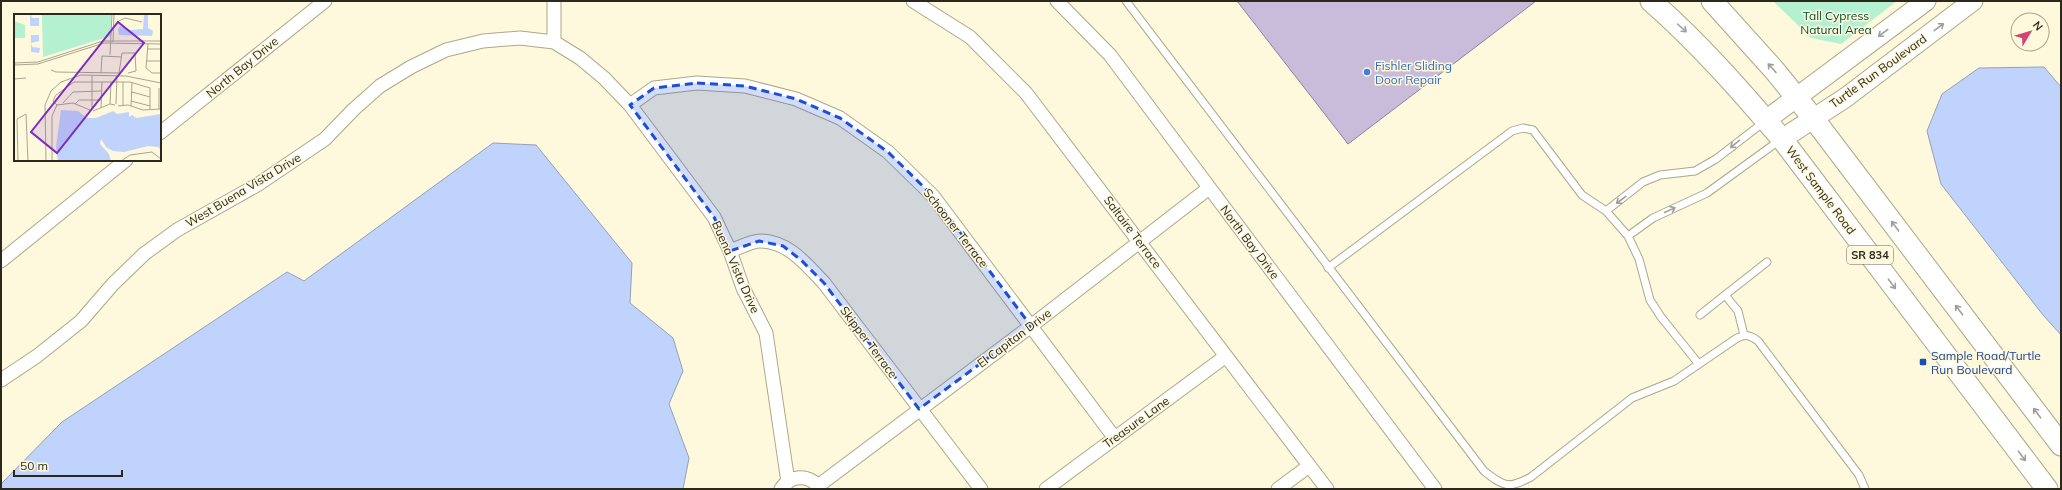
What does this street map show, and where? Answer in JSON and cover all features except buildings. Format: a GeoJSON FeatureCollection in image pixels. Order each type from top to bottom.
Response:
{"type":"FeatureCollection","features":[{"type":"Feature","properties":{"kind":"main road","name":"West Sample Road"},"geometry":{"type":"LineString","coordinates":[[1651,1],[1687,33],[1744,94],[1782,139],[2047,489]]}},
{"type":"Feature","properties":{"kind":"main road","name":"SR 834"},"geometry":{"type":"LineString","coordinates":[[1712,1],[1813,118],[2061,444]]}},
{"type":"Feature","properties":{"kind":"street","name":"North Bay Drive"},"geometry":{"type":"LineString","coordinates":[[161,132],[325,1]]}},
{"type":"Feature","properties":{"kind":"street"},"geometry":{"type":"LineString","coordinates":[[554,1],[554,42]]}},
{"type":"Feature","properties":{"kind":"street","name":"Saltaire Terrace"},"geometry":{"type":"LineString","coordinates":[[913,1],[970,37],[1026,93],[1327,489]]}},
{"type":"Feature","properties":{"kind":"street","name":"North Bay Drive"},"geometry":{"type":"LineString","coordinates":[[1057,1],[1110,55],[1430,487]]}},
{"type":"Feature","properties":{"kind":"street"},"geometry":{"type":"LineString","coordinates":[[1766,120],[1926,1]]}},
{"type":"Feature","properties":{"kind":"street","name":"Turtle Run Boulevard"},"geometry":{"type":"LineString","coordinates":[[1782,139],[1845,98],[1973,1]]}},
{"type":"Feature","properties":{"kind":"street","name":"West Buena Vista Drive"},"geometry":{"type":"LineString","coordinates":[[1,380],[37,356],[80,321],[113,284],[144,254],[177,230],[257,185],[325,139],[354,109],[380,86],[411,67],[446,50],[483,41],[520,38],[554,42]]}},
{"type":"Feature","properties":{"kind":"street","name":"Buena Vista Drive"},"geometry":{"type":"LineString","coordinates":[[554,42],[580,58],[604,78],[630,105],[714,217],[730,251],[743,288],[766,333],[784,485]]}},
{"type":"Feature","properties":{"kind":"street","name":"Schooner Terrace"},"geometry":{"type":"LineString","coordinates":[[630,105],[654,88],[697,82],[745,86],[796,99],[840,118],[888,152],[933,196],[1114,437]]}},
{"type":"Feature","properties":{"kind":"street"},"geometry":{"type":"LineString","coordinates":[[1,261],[125,161]]}},
{"type":"Feature","properties":{"kind":"street","name":"El Capitan Drive"},"geometry":{"type":"LineString","coordinates":[[819,488],[1209,188]]}},
{"type":"Feature","properties":{"kind":"street","name":"Skipper Terrace"},"geometry":{"type":"LineString","coordinates":[[730,251],[759,241],[783,246],[802,260],[824,283],[981,489]]}},
{"type":"Feature","properties":{"kind":"street","name":"Treasure Lane"},"geometry":{"type":"LineString","coordinates":[[1046,489],[1114,437],[1226,356]]}},
{"type":"Feature","properties":{"kind":"street"},"geometry":{"type":"LineString","coordinates":[[1278,489],[1309,466]]}},
{"type":"Feature","properties":{"kind":"street"},"geometry":{"type":"LineString","coordinates":[[784,485],[800,478],[807,479],[819,488]]}},
{"type":"Feature","properties":{"kind":"lane"},"geometry":{"type":"LineString","coordinates":[[1126,1],[1484,471],[1496,481],[1506,486],[1516,486],[1531,477],[1632,398],[1674,381],[1698,363],[1744,335],[1751,336],[1758,341],[1859,475],[1865,489]]}},
{"type":"Feature","properties":{"kind":"lane"},"geometry":{"type":"LineString","coordinates":[[1606,211],[1643,182],[1660,175],[1695,171],[1716,159],[1766,120]]}},
{"type":"Feature","properties":{"kind":"lane"},"geometry":{"type":"LineString","coordinates":[[1328,268],[1512,131],[1523,128],[1533,130],[1582,196],[1606,211],[1628,236],[1639,259],[1650,300],[1661,317],[1698,363]]}},
{"type":"Feature","properties":{"kind":"lane"},"geometry":{"type":"LineString","coordinates":[[1628,236],[1653,218],[1707,193],[1782,139]]}},
{"type":"Feature","properties":{"kind":"lane"},"geometry":{"type":"LineString","coordinates":[[1700,315],[1767,262]]}},
{"type":"Feature","properties":{"kind":"lane"},"geometry":{"type":"LineString","coordinates":[[1725,295],[1738,311],[1744,335]]}},
{"type":"Feature","properties":{"kind":"highlighted area"},"geometry":{"type":"Polygon","coordinates":[[[697,83],[745,86],[796,99],[840,118],[888,152],[933,196],[1031,326],[919,409],[824,283],[801,260],[783,246],[759,241],[730,251],[714,217],[630,105],[654,88],[697,83]]]}},
{"type":"Feature","properties":{"kind":"green space","name":"Tall Cypress Natural Area"},"geometry":{"type":"Polygon","coordinates":[[[1773,1],[1897,1],[1841,44],[1811,38],[1773,1]]]}},
{"type":"Feature","properties":{"kind":"water"},"geometry":{"type":"Polygon","coordinates":[[[2044,67],[2061,87],[2061,335],[2043,315],[1941,184],[1927,131],[1942,94],[1979,68],[2044,67]]]}},
{"type":"Feature","properties":{"kind":"water"},"geometry":{"type":"Polygon","coordinates":[[[493,143],[536,145],[632,263],[630,303],[673,338],[683,371],[669,404],[689,458],[683,489],[1,489],[1,484],[62,422],[287,272],[304,281],[493,143]]]}},
{"type":"Feature","properties":{"kind":"place","name":"Fishler Sliding Door Repair"},"geometry":{"type":"Point","coordinates":[1367,72]}},
{"type":"Feature","properties":{"kind":"place","name":"Sample Road/Turtle Run Boulevard"},"geometry":{"type":"Point","coordinates":[1923,362]}}]}
